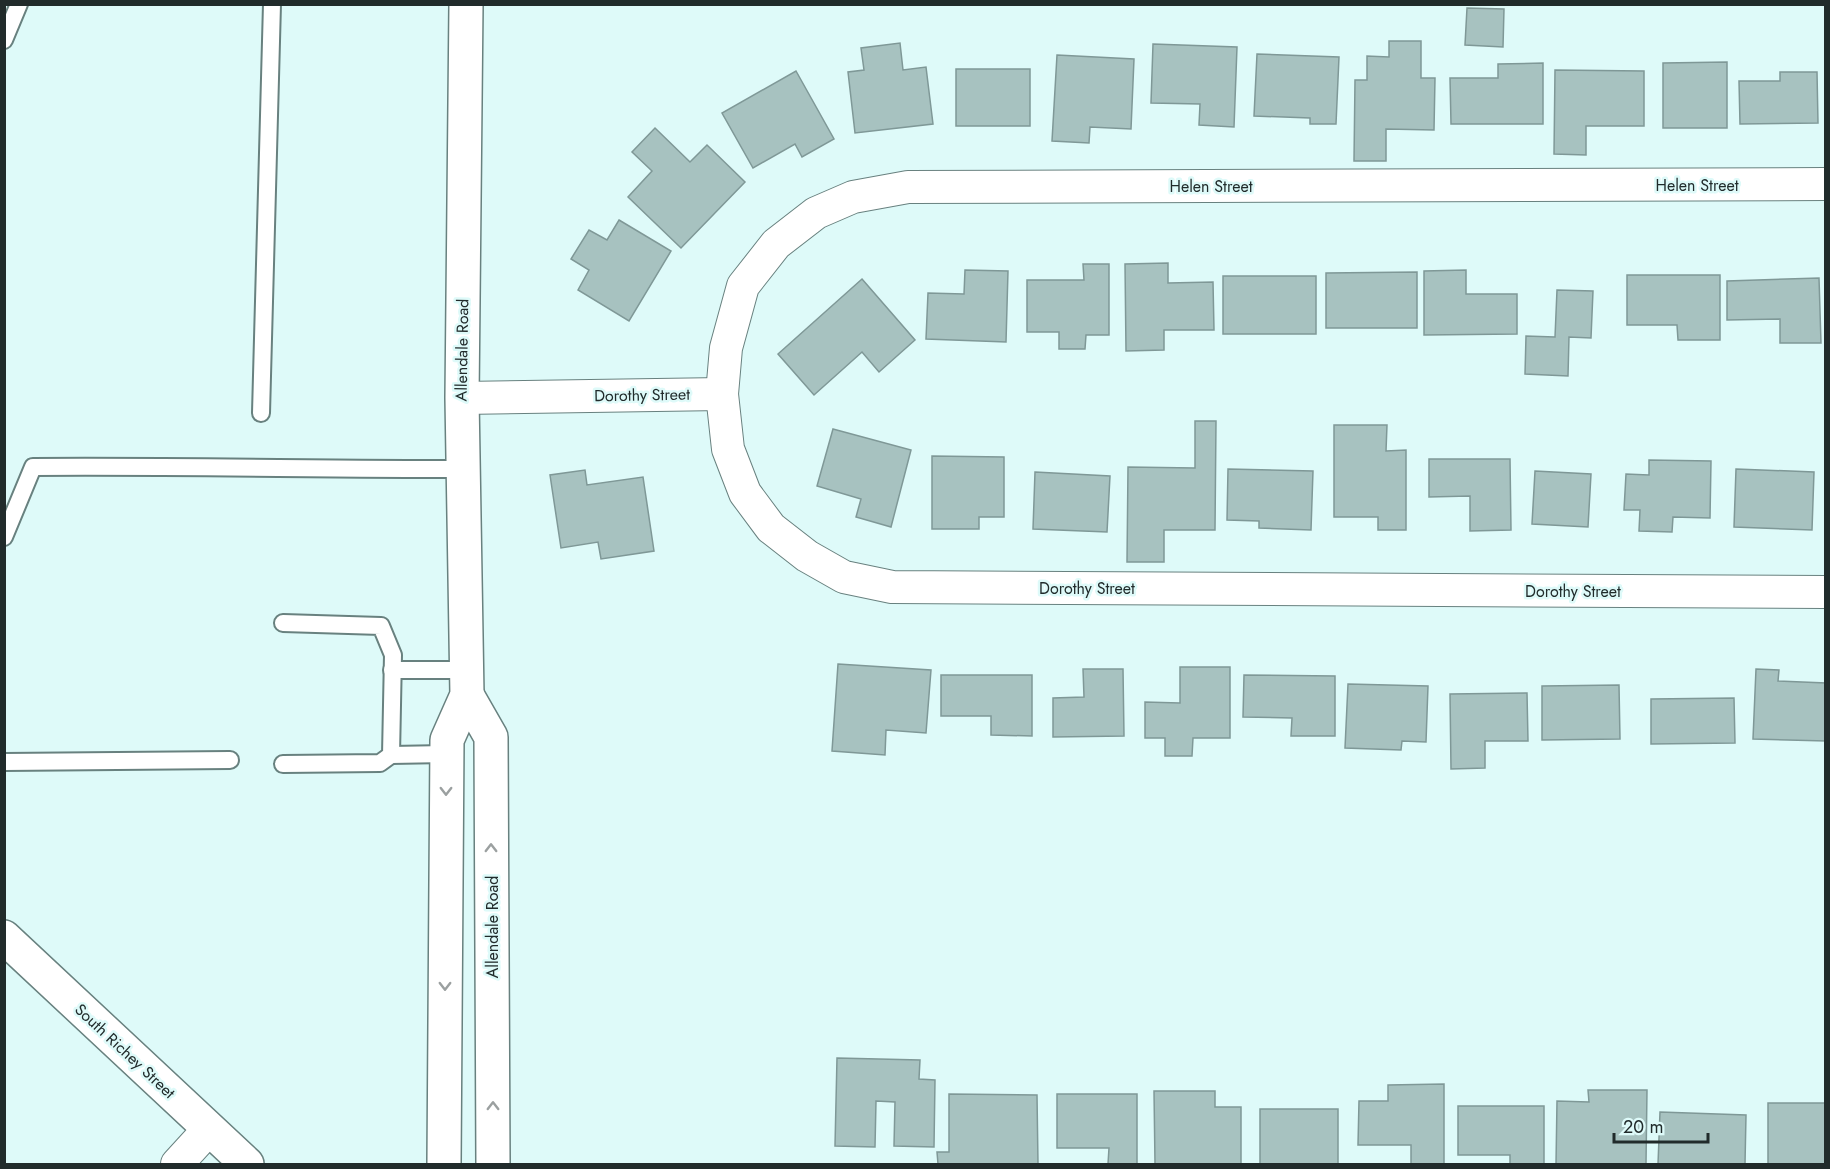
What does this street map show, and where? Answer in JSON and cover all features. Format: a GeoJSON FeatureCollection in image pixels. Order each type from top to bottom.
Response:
{"type":"FeatureCollection","features":[{"type":"Feature","properties":{"kind":"street","name":"Allendale Road"},"geometry":{"type":"LineString","coordinates":[[444,1164],[446,754],[447,740],[466,682],[462,398],[466,4]]}},
{"type":"Feature","properties":{"kind":"street","name":"Helen Street"},"geometry":{"type":"LineString","coordinates":[[722,394],[726,348],[743,286],[776,244],[816,213],[853,197],[908,187],[1826,184]]}},
{"type":"Feature","properties":{"kind":"street","name":"Dorothy Street"},"geometry":{"type":"LineString","coordinates":[[462,398],[722,394],[728,449],[745,493],[771,528],[807,556],[844,577],[892,587],[1826,592]]}},
{"type":"Feature","properties":{"kind":"street","name":"Allendale Road"},"geometry":{"type":"LineString","coordinates":[[466,682],[491,737],[494,1164]]}},
{"type":"Feature","properties":{"kind":"street","name":"South Richey Street"},"geometry":{"type":"LineString","coordinates":[[4,937],[247,1164]]}},
{"type":"Feature","properties":{"kind":"street"},"geometry":{"type":"LineString","coordinates":[[177,1164],[208,1130]]}},
{"type":"Feature","properties":{"kind":"lane"},"geometry":{"type":"LineString","coordinates":[[4,40],[19,4]]}},
{"type":"Feature","properties":{"kind":"lane"},"geometry":{"type":"LineString","coordinates":[[261,413],[272,4]]}},
{"type":"Feature","properties":{"kind":"lane"},"geometry":{"type":"LineString","coordinates":[[4,537],[33,467],[462,469]]}},
{"type":"Feature","properties":{"kind":"lane"},"geometry":{"type":"LineString","coordinates":[[283,623],[381,626],[393,655],[391,755]]}},
{"type":"Feature","properties":{"kind":"lane"},"geometry":{"type":"LineString","coordinates":[[392,670],[466,682]]}},
{"type":"Feature","properties":{"kind":"lane"},"geometry":{"type":"LineString","coordinates":[[283,764],[380,763],[391,755],[446,754]]}},
{"type":"Feature","properties":{"kind":"lane"},"geometry":{"type":"LineString","coordinates":[[4,762],[230,760]]}},
{"type":"Feature","properties":{"kind":"building"},"geometry":{"type":"Polygon","coordinates":[[[1467,8],[1504,9],[1503,47],[1465,45],[1467,8]]]}},
{"type":"Feature","properties":{"kind":"building"},"geometry":{"type":"Polygon","coordinates":[[[1389,41],[1421,41],[1421,78],[1435,78],[1434,130],[1386,129],[1386,161],[1354,161],[1355,80],[1367,80],[1367,56],[1389,57],[1389,41]]]}},
{"type":"Feature","properties":{"kind":"building"},"geometry":{"type":"Polygon","coordinates":[[[900,43],[903,70],[926,67],[933,124],[855,133],[848,72],[864,70],[861,48],[900,43]]]}},
{"type":"Feature","properties":{"kind":"building"},"geometry":{"type":"Polygon","coordinates":[[[1153,44],[1237,47],[1234,127],[1199,125],[1200,104],[1151,103],[1153,44]]]}},
{"type":"Feature","properties":{"kind":"building"},"geometry":{"type":"Polygon","coordinates":[[[1257,54],[1339,57],[1336,124],[1310,124],[1310,118],[1254,116],[1257,54]]]}},
{"type":"Feature","properties":{"kind":"building"},"geometry":{"type":"Polygon","coordinates":[[[1057,55],[1134,59],[1131,129],[1090,127],[1089,143],[1052,141],[1057,55]]]}},
{"type":"Feature","properties":{"kind":"building"},"geometry":{"type":"Polygon","coordinates":[[[1727,62],[1727,128],[1663,128],[1663,63],[1727,62]]]}},
{"type":"Feature","properties":{"kind":"building"},"geometry":{"type":"Polygon","coordinates":[[[1543,63],[1543,124],[1451,124],[1450,78],[1498,78],[1498,64],[1543,63]]]}},
{"type":"Feature","properties":{"kind":"building"},"geometry":{"type":"Polygon","coordinates":[[[956,69],[1030,69],[1030,126],[956,126],[956,69]]]}},
{"type":"Feature","properties":{"kind":"building"},"geometry":{"type":"Polygon","coordinates":[[[1555,70],[1644,71],[1644,126],[1586,126],[1586,155],[1554,154],[1555,70]]]}},
{"type":"Feature","properties":{"kind":"building"},"geometry":{"type":"Polygon","coordinates":[[[796,71],[834,139],[802,157],[795,144],[753,168],[722,113],[796,71]]]}},
{"type":"Feature","properties":{"kind":"building"},"geometry":{"type":"Polygon","coordinates":[[[1780,72],[1817,72],[1818,123],[1740,124],[1739,81],[1780,81],[1780,72]]]}},
{"type":"Feature","properties":{"kind":"building"},"geometry":{"type":"Polygon","coordinates":[[[655,128],[690,162],[707,145],[745,182],[681,248],[628,197],[652,171],[632,152],[655,128]]]}},
{"type":"Feature","properties":{"kind":"building"},"geometry":{"type":"Polygon","coordinates":[[[619,220],[671,251],[629,321],[578,290],[589,270],[571,259],[589,230],[607,240],[619,220]]]}},
{"type":"Feature","properties":{"kind":"building"},"geometry":{"type":"Polygon","coordinates":[[[1168,263],[1168,283],[1213,282],[1214,330],[1164,330],[1164,350],[1126,351],[1125,264],[1168,263]]]}},
{"type":"Feature","properties":{"kind":"building"},"geometry":{"type":"Polygon","coordinates":[[[1083,264],[1109,264],[1109,335],[1086,335],[1085,349],[1059,349],[1059,332],[1027,332],[1027,280],[1084,280],[1083,264]]]}},
{"type":"Feature","properties":{"kind":"building"},"geometry":{"type":"Polygon","coordinates":[[[965,270],[1008,271],[1006,342],[926,339],[928,293],[964,294],[965,270]]]}},
{"type":"Feature","properties":{"kind":"building"},"geometry":{"type":"Polygon","coordinates":[[[1466,270],[1466,294],[1517,294],[1517,334],[1424,335],[1424,271],[1466,270]]]}},
{"type":"Feature","properties":{"kind":"building"},"geometry":{"type":"Polygon","coordinates":[[[1417,272],[1417,328],[1326,328],[1326,273],[1417,272]]]}},
{"type":"Feature","properties":{"kind":"building"},"geometry":{"type":"Polygon","coordinates":[[[1627,275],[1720,275],[1720,340],[1678,340],[1677,325],[1627,325],[1627,275]]]}},
{"type":"Feature","properties":{"kind":"building"},"geometry":{"type":"Polygon","coordinates":[[[1223,276],[1316,276],[1316,334],[1223,334],[1223,276]]]}},
{"type":"Feature","properties":{"kind":"building"},"geometry":{"type":"Polygon","coordinates":[[[1819,278],[1821,343],[1780,343],[1780,319],[1727,320],[1727,281],[1819,278]]]}},
{"type":"Feature","properties":{"kind":"building"},"geometry":{"type":"Polygon","coordinates":[[[862,279],[915,340],[879,372],[862,352],[814,395],[778,354],[862,279]]]}},
{"type":"Feature","properties":{"kind":"building"},"geometry":{"type":"Polygon","coordinates":[[[1557,290],[1593,291],[1591,338],[1569,337],[1568,376],[1525,374],[1526,336],[1555,337],[1557,290]]]}},
{"type":"Feature","properties":{"kind":"building"},"geometry":{"type":"Polygon","coordinates":[[[1195,421],[1216,421],[1215,530],[1164,530],[1164,562],[1127,562],[1128,467],[1195,468],[1195,421]]]}},
{"type":"Feature","properties":{"kind":"building"},"geometry":{"type":"Polygon","coordinates":[[[1334,425],[1387,425],[1386,451],[1406,450],[1406,530],[1378,530],[1378,517],[1334,517],[1334,425]]]}},
{"type":"Feature","properties":{"kind":"building"},"geometry":{"type":"Polygon","coordinates":[[[833,429],[911,450],[891,527],[856,517],[861,499],[817,486],[833,429]]]}},
{"type":"Feature","properties":{"kind":"building"},"geometry":{"type":"Polygon","coordinates":[[[932,456],[1004,457],[1004,517],[979,517],[979,529],[932,529],[932,456]]]}},
{"type":"Feature","properties":{"kind":"building"},"geometry":{"type":"Polygon","coordinates":[[[1429,459],[1510,459],[1511,530],[1470,531],[1470,496],[1429,497],[1429,459]]]}},
{"type":"Feature","properties":{"kind":"building"},"geometry":{"type":"Polygon","coordinates":[[[1649,460],[1711,461],[1710,518],[1673,517],[1672,532],[1639,531],[1640,510],[1624,510],[1626,474],[1649,475],[1649,460]]]}},
{"type":"Feature","properties":{"kind":"building"},"geometry":{"type":"Polygon","coordinates":[[[1228,469],[1313,471],[1311,530],[1259,528],[1259,521],[1227,520],[1228,469]]]}},
{"type":"Feature","properties":{"kind":"building"},"geometry":{"type":"Polygon","coordinates":[[[1736,469],[1814,472],[1812,530],[1734,527],[1736,469]]]}},
{"type":"Feature","properties":{"kind":"building"},"geometry":{"type":"Polygon","coordinates":[[[585,470],[587,485],[643,477],[654,551],[601,559],[598,542],[561,548],[550,475],[585,470]]]}},
{"type":"Feature","properties":{"kind":"building"},"geometry":{"type":"Polygon","coordinates":[[[1535,471],[1591,474],[1588,527],[1532,524],[1535,471]]]}},
{"type":"Feature","properties":{"kind":"building"},"geometry":{"type":"Polygon","coordinates":[[[1035,472],[1110,476],[1107,532],[1033,529],[1035,472]]]}},
{"type":"Feature","properties":{"kind":"building"},"geometry":{"type":"Polygon","coordinates":[[[838,664],[931,670],[926,733],[886,730],[885,755],[832,751],[838,664]]]}},
{"type":"Feature","properties":{"kind":"building"},"geometry":{"type":"Polygon","coordinates":[[[1180,667],[1230,667],[1230,738],[1193,738],[1192,756],[1165,756],[1165,738],[1145,738],[1145,702],[1180,703],[1180,667]]]}},
{"type":"Feature","properties":{"kind":"building"},"geometry":{"type":"Polygon","coordinates":[[[1083,669],[1123,669],[1124,736],[1053,737],[1053,698],[1084,697],[1083,669]]]}},
{"type":"Feature","properties":{"kind":"building"},"geometry":{"type":"Polygon","coordinates":[[[1756,669],[1779,670],[1778,681],[1826,683],[1826,741],[1753,739],[1756,669]]]}},
{"type":"Feature","properties":{"kind":"building"},"geometry":{"type":"Polygon","coordinates":[[[941,675],[1032,675],[1032,736],[991,735],[991,716],[941,716],[941,675]]]}},
{"type":"Feature","properties":{"kind":"building"},"geometry":{"type":"Polygon","coordinates":[[[1244,675],[1335,676],[1335,736],[1291,736],[1292,718],[1243,717],[1244,675]]]}},
{"type":"Feature","properties":{"kind":"building"},"geometry":{"type":"Polygon","coordinates":[[[1348,684],[1428,686],[1426,742],[1402,741],[1401,750],[1345,748],[1348,684]]]}},
{"type":"Feature","properties":{"kind":"building"},"geometry":{"type":"Polygon","coordinates":[[[1619,685],[1620,739],[1542,740],[1542,686],[1619,685]]]}},
{"type":"Feature","properties":{"kind":"building"},"geometry":{"type":"Polygon","coordinates":[[[1527,693],[1528,741],[1485,741],[1485,768],[1451,769],[1450,694],[1527,693]]]}},
{"type":"Feature","properties":{"kind":"building"},"geometry":{"type":"Polygon","coordinates":[[[1734,698],[1735,743],[1651,744],[1651,699],[1734,698]]]}},
{"type":"Feature","properties":{"kind":"building"},"geometry":{"type":"Polygon","coordinates":[[[837,1058],[920,1060],[919,1079],[935,1080],[934,1147],[894,1146],[895,1102],[876,1101],[875,1147],[835,1146],[837,1058]]]}},
{"type":"Feature","properties":{"kind":"building"},"geometry":{"type":"Polygon","coordinates":[[[1444,1084],[1444,1164],[1411,1164],[1411,1145],[1358,1145],[1359,1101],[1388,1101],[1388,1085],[1444,1084]]]}},
{"type":"Feature","properties":{"kind":"building"},"geometry":{"type":"Polygon","coordinates":[[[1588,1090],[1647,1090],[1646,1164],[1556,1164],[1557,1101],[1589,1102],[1588,1090]]]}},
{"type":"Feature","properties":{"kind":"building"},"geometry":{"type":"Polygon","coordinates":[[[1154,1091],[1215,1091],[1215,1107],[1241,1107],[1241,1164],[1155,1164],[1154,1091]]]}},
{"type":"Feature","properties":{"kind":"building"},"geometry":{"type":"Polygon","coordinates":[[[949,1094],[1037,1095],[1038,1164],[938,1164],[937,1152],[949,1152],[949,1094]]]}},
{"type":"Feature","properties":{"kind":"building"},"geometry":{"type":"Polygon","coordinates":[[[1057,1094],[1137,1094],[1137,1164],[1108,1164],[1109,1148],[1057,1148],[1057,1094]]]}},
{"type":"Feature","properties":{"kind":"building"},"geometry":{"type":"Polygon","coordinates":[[[1768,1103],[1826,1103],[1826,1164],[1768,1164],[1768,1103]]]}},
{"type":"Feature","properties":{"kind":"building"},"geometry":{"type":"Polygon","coordinates":[[[1458,1106],[1544,1106],[1544,1164],[1510,1164],[1510,1155],[1458,1155],[1458,1106]]]}},
{"type":"Feature","properties":{"kind":"building"},"geometry":{"type":"Polygon","coordinates":[[[1260,1109],[1338,1109],[1338,1164],[1260,1164],[1260,1109]]]}},
{"type":"Feature","properties":{"kind":"building"},"geometry":{"type":"Polygon","coordinates":[[[1660,1112],[1746,1115],[1745,1164],[1658,1164],[1660,1112]]]}}]}
